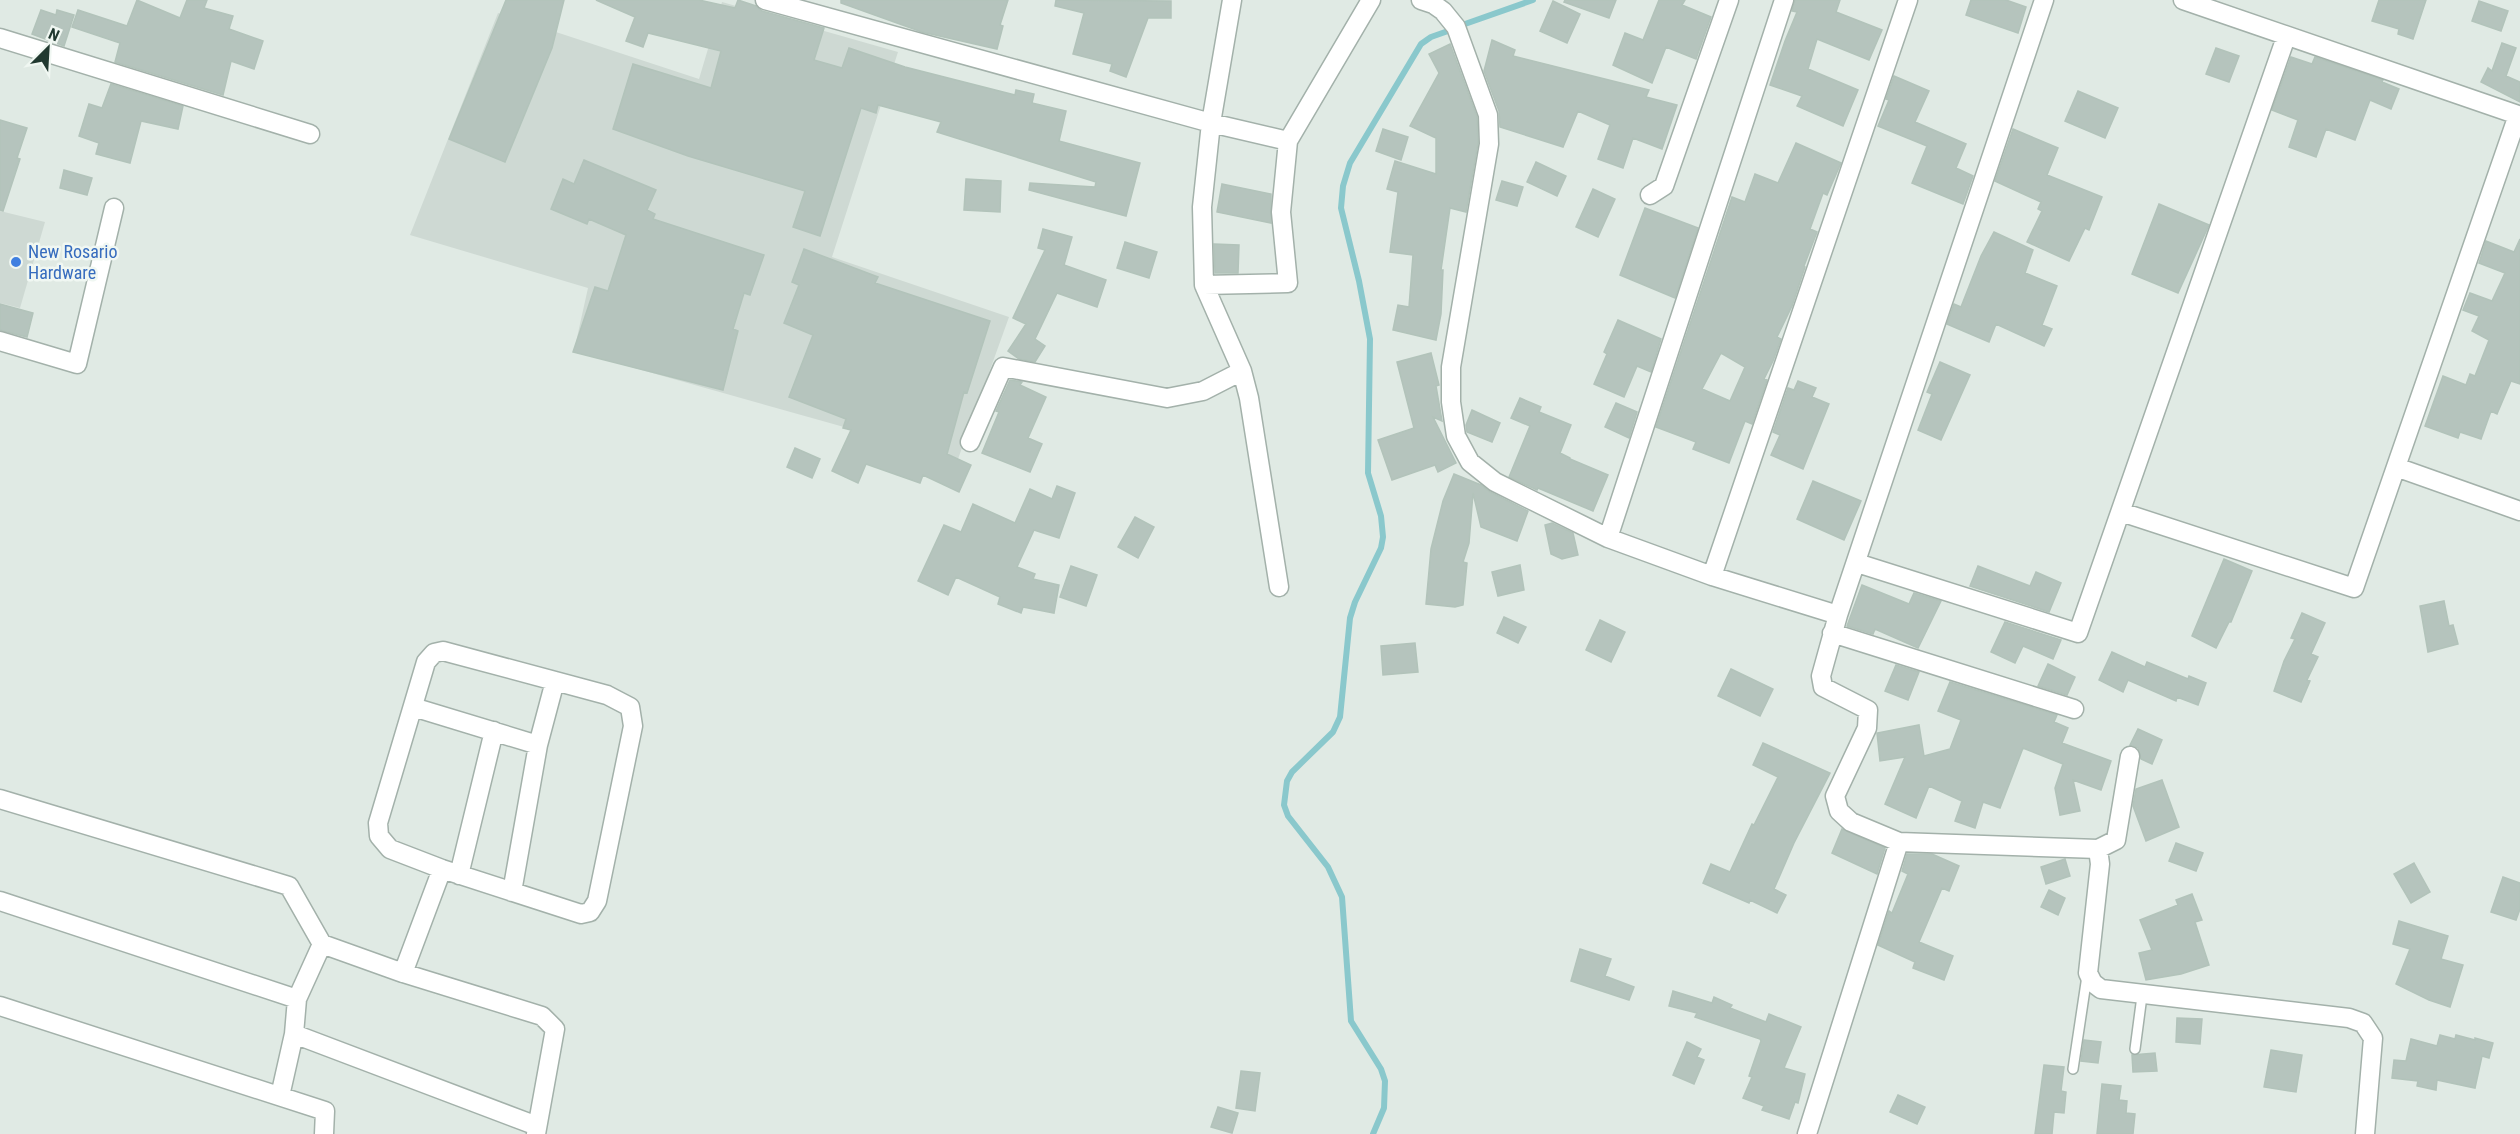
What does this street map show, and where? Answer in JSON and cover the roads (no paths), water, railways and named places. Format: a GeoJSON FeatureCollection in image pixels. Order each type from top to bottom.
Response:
{"type":"FeatureCollection","features":[{"type":"Feature","properties":{"kind":"street"},"geometry":{"type":"LineString","coordinates":[[765,0],[1211,123],[1288,141]]}},
{"type":"Feature","properties":{"kind":"street"},"geometry":{"type":"LineString","coordinates":[[1232,0],[1211,123],[1202,207],[1204,285],[1242,370],[1253,415],[1279,587]]}},
{"type":"Feature","properties":{"kind":"street"},"geometry":{"type":"LineString","coordinates":[[1204,285],[1288,283],[1281,212],[1288,141],[1371,0]]}},
{"type":"Feature","properties":{"kind":"street"},"geometry":{"type":"LineString","coordinates":[[1421,0],[1433,4],[1450,17],[1488,116],[1489,144],[1451,367],[1451,402],[1456,436],[1470,462],[1495,482],[1608,538],[1712,576],[1838,615]]}},
{"type":"Feature","properties":{"kind":"street"},"geometry":{"type":"LineString","coordinates":[[1650,195],[1664,186],[1729,0]]}},
{"type":"Feature","properties":{"kind":"street"},"geometry":{"type":"LineString","coordinates":[[1608,538],[1784,0]]}},
{"type":"Feature","properties":{"kind":"street"},"geometry":{"type":"LineString","coordinates":[[1712,576],[1908,0]]}},
{"type":"Feature","properties":{"kind":"street"},"geometry":{"type":"LineString","coordinates":[[2044,0],[1832,633],[1821,676],[1823,687],[1868,710],[1867,728],[1836,796],[1839,811],[1851,822],[1899,842],[2098,849],[2116,840],[2130,756]]}},
{"type":"Feature","properties":{"kind":"street"},"geometry":{"type":"LineString","coordinates":[[2121,512],[2354,588],[2518,116],[2183,0]]}},
{"type":"Feature","properties":{"kind":"street"},"geometry":{"type":"LineString","coordinates":[[1857,563],[2078,633],[2286,37]]}},
{"type":"Feature","properties":{"kind":"street"},"geometry":{"type":"LineString","coordinates":[[0,38],[310,134]]}},
{"type":"Feature","properties":{"kind":"street"},"geometry":{"type":"LineString","coordinates":[[0,342],[77,364],[114,208]]}},
{"type":"Feature","properties":{"kind":"street"},"geometry":{"type":"LineString","coordinates":[[970,442],[1003,367],[1167,398],[1203,391],[1242,370]]}},
{"type":"Feature","properties":{"kind":"street"},"geometry":{"type":"LineString","coordinates":[[2396,467],[2520,511]]}},
{"type":"Feature","properties":{"kind":"street"},"geometry":{"type":"LineString","coordinates":[[1832,633],[2074,709]]}},
{"type":"Feature","properties":{"kind":"street"},"geometry":{"type":"LineString","coordinates":[[443,651],[608,695],[630,707],[633,726],[597,901],[590,912],[581,914],[450,872],[390,849],[379,836],[378,823],[413,707],[426,662],[434,653],[443,651]]}},
{"type":"Feature","properties":{"kind":"street"},"geometry":{"type":"LineString","coordinates":[[512,892],[538,746],[555,681]]}},
{"type":"Feature","properties":{"kind":"street"},"geometry":{"type":"LineString","coordinates":[[413,707],[538,746]]}},
{"type":"Feature","properties":{"kind":"street"},"geometry":{"type":"LineString","coordinates":[[403,973],[450,872],[494,731]]}},
{"type":"Feature","properties":{"kind":"street"},"geometry":{"type":"LineString","coordinates":[[0,799],[289,886],[322,944],[403,973],[542,1016],[555,1029],[536,1130],[294,1034]]}},
{"type":"Feature","properties":{"kind":"street"},"geometry":{"type":"LineString","coordinates":[[1807,1134],[1899,842]]}},
{"type":"Feature","properties":{"kind":"street"},"geometry":{"type":"LineString","coordinates":[[2098,849],[2100,864],[2088,973],[2093,983],[2101,989],[2142,996],[2349,1018],[2363,1023],[2373,1038],[2366,1134]]}},
{"type":"Feature","properties":{"kind":"street"},"geometry":{"type":"LineString","coordinates":[[0,901],[297,999]]}},
{"type":"Feature","properties":{"kind":"street"},"geometry":{"type":"LineString","coordinates":[[280,1096],[294,1034],[297,999],[322,944]]}},
{"type":"Feature","properties":{"kind":"street"},"geometry":{"type":"LineString","coordinates":[[0,1006],[325,1111],[324,1134]]}},
{"type":"Feature","properties":{"kind":"lane"},"geometry":{"type":"LineString","coordinates":[[2073,1069],[2088,973]]}},
{"type":"Feature","properties":{"kind":"lane"},"geometry":{"type":"LineString","coordinates":[[2135,1049],[2142,996]]}},
{"type":"Feature","properties":{"kind":"waterway"},"geometry":{"type":"LineString","coordinates":[[1465,24],[1533,0]]}},
{"type":"Feature","properties":{"kind":"waterway"},"geometry":{"type":"LineString","coordinates":[[1373,1134],[1384,1108],[1385,1081],[1381,1069],[1351,1021],[1342,897],[1328,867],[1288,816],[1284,805],[1287,781],[1292,772],[1333,732],[1340,717],[1350,618],[1355,602],[1381,548],[1383,537],[1381,516],[1368,473],[1370,339],[1341,208],[1343,186],[1350,163],[1421,44],[1431,37],[1448,31]]}},
{"type":"Feature","properties":{"kind":"place","name":"New Rosario Hardware"},"geometry":{"type":"Point","coordinates":[16,262]}}]}
